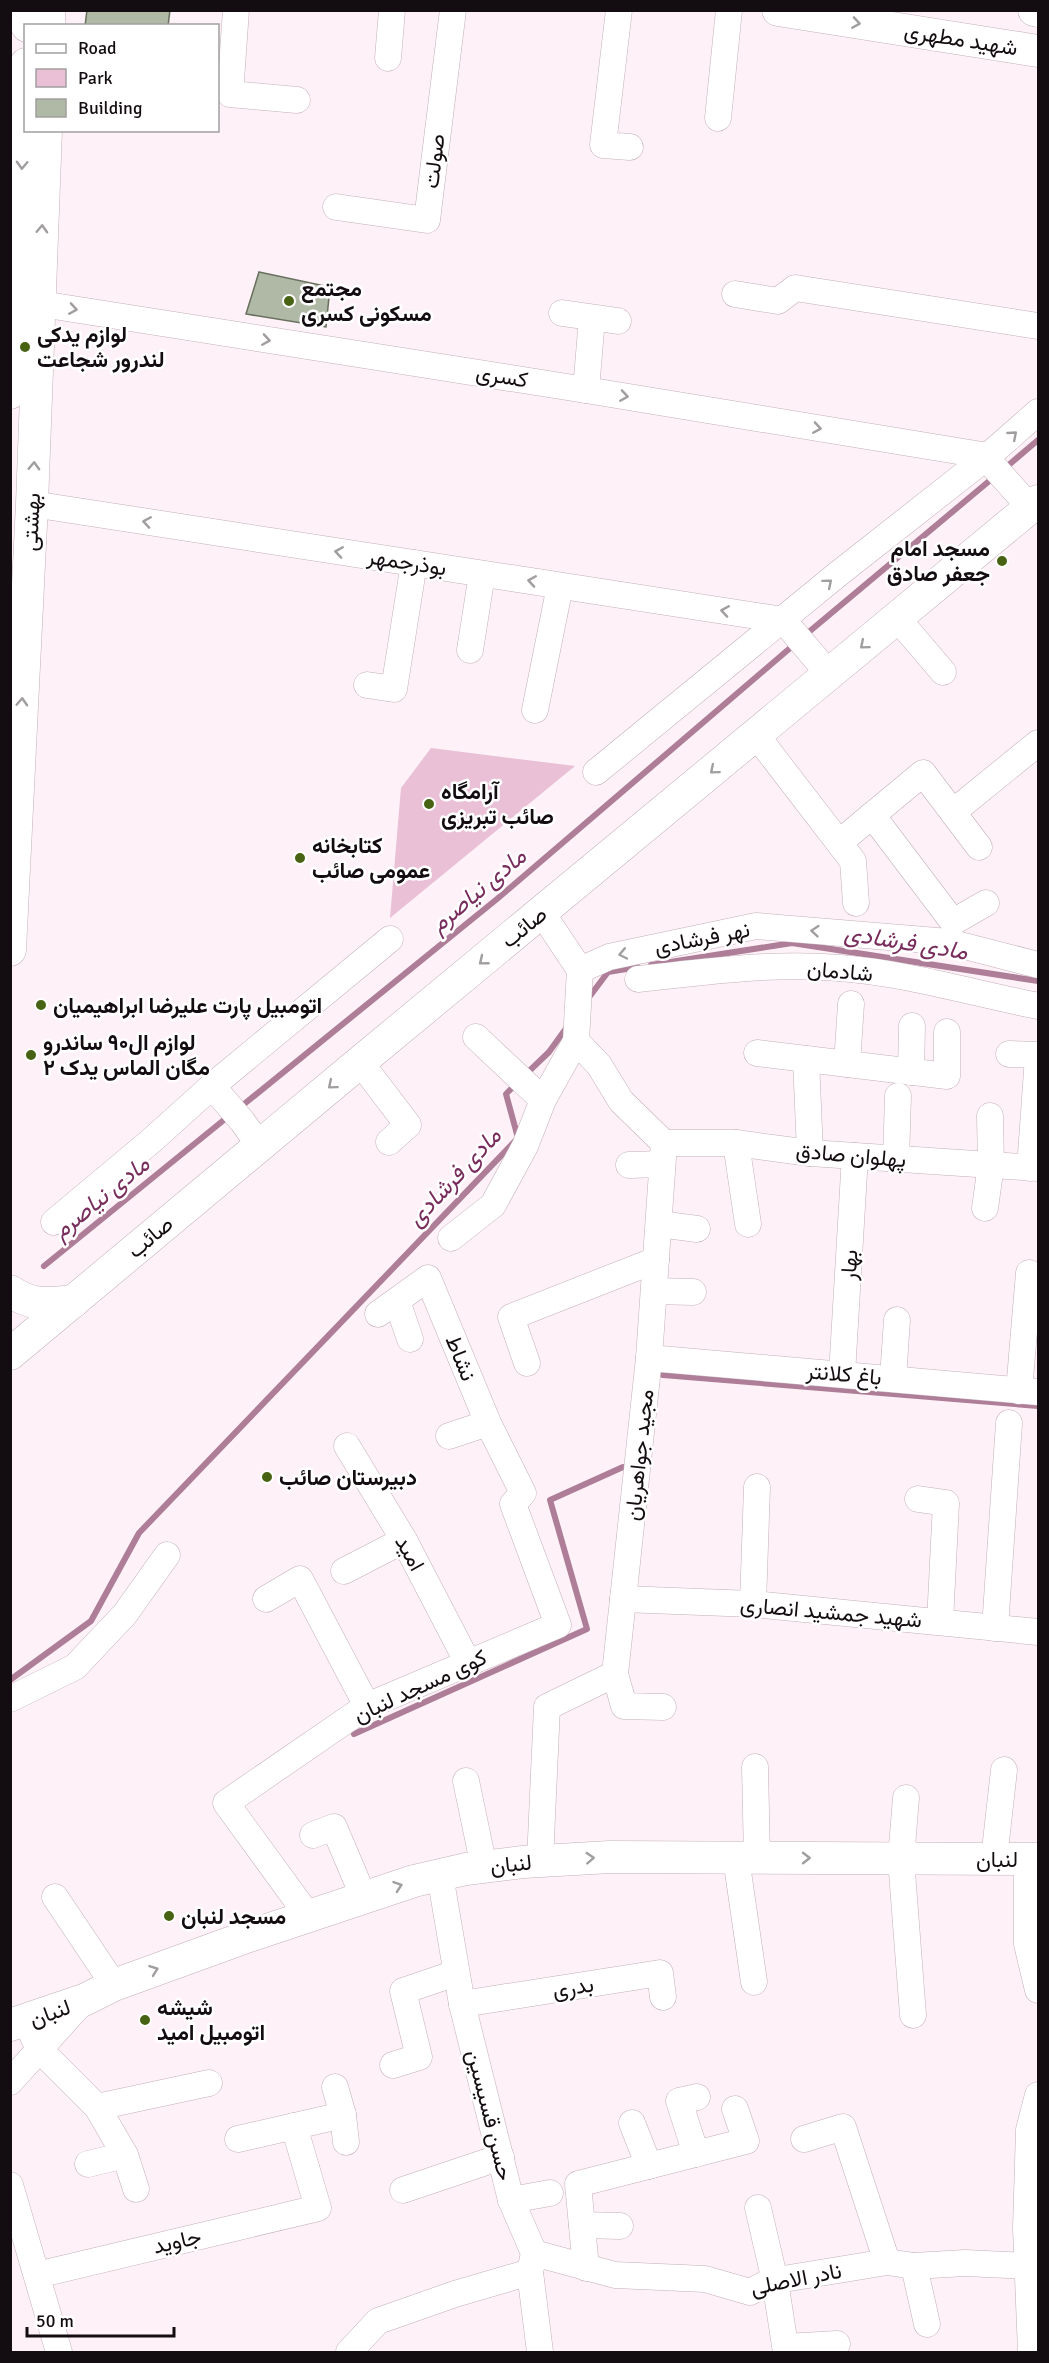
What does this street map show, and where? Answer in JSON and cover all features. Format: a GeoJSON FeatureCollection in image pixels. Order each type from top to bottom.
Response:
{"type":"FeatureCollection","features":[{"type":"Feature","properties":{"kind":"main road","name":"شهید مطهری"},"geometry":{"type":"LineString","coordinates":[[778,10],[1038,51]]}},
{"type":"Feature","properties":{"kind":"main road"},"geometry":{"type":"LineString","coordinates":[[10,393],[28,302],[27,132]]}},
{"type":"Feature","properties":{"kind":"main road","name":"بهشتی"},"geometry":{"type":"LineString","coordinates":[[10,950],[19,601],[32,504],[28,302],[46,132]]}},
{"type":"Feature","properties":{"kind":"main road","name":"صائب"},"geometry":{"type":"LineString","coordinates":[[10,1354],[74,1301],[251,1133],[360,1062],[1034,504]]}},
{"type":"Feature","properties":{"kind":"main road"},"geometry":{"type":"LineString","coordinates":[[10,1291],[37,1304],[74,1301]]}},
{"type":"Feature","properties":{"kind":"main road","name":"لنبان"},"geometry":{"type":"LineString","coordinates":[[16,2026],[84,2000],[114,1985],[414,1881],[484,1867],[610,1857],[1033,1859]]}},
{"type":"Feature","properties":{"kind":"street"},"geometry":{"type":"LineString","coordinates":[[236,10],[230,94],[297,100]]}},
{"type":"Feature","properties":{"kind":"street"},"geometry":{"type":"LineString","coordinates":[[388,57],[392,10]]}},
{"type":"Feature","properties":{"kind":"street","name":"صولت"},"geometry":{"type":"LineString","coordinates":[[336,207],[427,220],[453,10]]}},
{"type":"Feature","properties":{"kind":"street"},"geometry":{"type":"LineString","coordinates":[[619,10],[603,145],[630,147]]}},
{"type":"Feature","properties":{"kind":"street"},"geometry":{"type":"LineString","coordinates":[[718,118],[729,10]]}},
{"type":"Feature","properties":{"kind":"street"},"geometry":{"type":"LineString","coordinates":[[735,294],[778,301],[795,288],[1038,326]]}},
{"type":"Feature","properties":{"kind":"street","name":"کسری"},"geometry":{"type":"LineString","coordinates":[[28,302],[586,390],[995,467]]}},
{"type":"Feature","properties":{"kind":"street"},"geometry":{"type":"LineString","coordinates":[[562,313],[618,321]]}},
{"type":"Feature","properties":{"kind":"street"},"geometry":{"type":"LineString","coordinates":[[586,390],[592,318]]}},
{"type":"Feature","properties":{"kind":"street"},"geometry":{"type":"LineString","coordinates":[[596,772],[783,620],[995,467],[1038,412]]}},
{"type":"Feature","properties":{"kind":"street"},"geometry":{"type":"LineString","coordinates":[[995,467],[1034,504]]}},
{"type":"Feature","properties":{"kind":"street","name":"بوذرجمهر"},"geometry":{"type":"LineString","coordinates":[[32,504],[783,620]]}},
{"type":"Feature","properties":{"kind":"street"},"geometry":{"type":"LineString","coordinates":[[367,685],[394,689],[414,563]]}},
{"type":"Feature","properties":{"kind":"street"},"geometry":{"type":"LineString","coordinates":[[470,650],[482,574]]}},
{"type":"Feature","properties":{"kind":"street"},"geometry":{"type":"LineString","coordinates":[[535,710],[560,586]]}},
{"type":"Feature","properties":{"kind":"street"},"geometry":{"type":"LineString","coordinates":[[897,618],[943,672]]}},
{"type":"Feature","properties":{"kind":"street"},"geometry":{"type":"LineString","coordinates":[[783,620],[829,674]]}},
{"type":"Feature","properties":{"kind":"street"},"geometry":{"type":"LineString","coordinates":[[756,735],[853,861],[856,903]]}},
{"type":"Feature","properties":{"kind":"street"},"geometry":{"type":"LineString","coordinates":[[953,812],[1038,743]]}},
{"type":"Feature","properties":{"kind":"street"},"geometry":{"type":"LineString","coordinates":[[840,842],[923,773],[979,847]]}},
{"type":"Feature","properties":{"kind":"street"},"geometry":{"type":"LineString","coordinates":[[872,815],[953,922],[986,903]]}},
{"type":"Feature","properties":{"kind":"street"},"geometry":{"type":"LineString","coordinates":[[451,1238],[493,1205],[525,1146],[543,1100],[576,1041],[580,970],[542,913]]}},
{"type":"Feature","properties":{"kind":"street","name":"نهر فرشادی"},"geometry":{"type":"LineString","coordinates":[[580,970],[609,957],[756,926],[949,942],[1038,965]]}},
{"type":"Feature","properties":{"kind":"street"},"geometry":{"type":"LineString","coordinates":[[54,1222],[215,1090],[390,939]]}},
{"type":"Feature","properties":{"kind":"street","name":"شادمان"},"geometry":{"type":"LineString","coordinates":[[638,979],[751,966],[840,968],[941,984],[1038,1006]]}},
{"type":"Feature","properties":{"kind":"street"},"geometry":{"type":"LineString","coordinates":[[847,1064],[851,1004]]}},
{"type":"Feature","properties":{"kind":"street"},"geometry":{"type":"LineString","coordinates":[[911,1072],[912,1026]]}},
{"type":"Feature","properties":{"kind":"street"},"geometry":{"type":"LineString","coordinates":[[757,1053],[947,1076],[947,1032]]}},
{"type":"Feature","properties":{"kind":"street"},"geometry":{"type":"LineString","coordinates":[[476,1037],[543,1100]]}},
{"type":"Feature","properties":{"kind":"street"},"geometry":{"type":"LineString","coordinates":[[576,1041],[598,1065],[621,1101],[663,1153]]}},
{"type":"Feature","properties":{"kind":"street"},"geometry":{"type":"LineString","coordinates":[[1009,1054],[1038,1056],[1034,1168]]}},
{"type":"Feature","properties":{"kind":"street"},"geometry":{"type":"LineString","coordinates":[[806,1059],[810,1153]]}},
{"type":"Feature","properties":{"kind":"street"},"geometry":{"type":"LineString","coordinates":[[360,1062],[408,1125],[389,1142]]}},
{"type":"Feature","properties":{"kind":"street"},"geometry":{"type":"LineString","coordinates":[[215,1090],[251,1133]]}},
{"type":"Feature","properties":{"kind":"street"},"geometry":{"type":"LineString","coordinates":[[896,1159],[898,1096]]}},
{"type":"Feature","properties":{"kind":"street"},"geometry":{"type":"LineString","coordinates":[[985,1208],[991,1165],[990,1116]]}},
{"type":"Feature","properties":{"kind":"street"},"geometry":{"type":"LineString","coordinates":[[736,1143],[748,1224]]}},
{"type":"Feature","properties":{"kind":"street","name":"پهلوان صادق"},"geometry":{"type":"LineString","coordinates":[[629,1165],[663,1153],[736,1143],[810,1153],[1034,1168]]}},
{"type":"Feature","properties":{"kind":"street","name":"مجید جواهریان"},"geometry":{"type":"LineString","coordinates":[[615,1674],[650,1358],[663,1153]]}},
{"type":"Feature","properties":{"kind":"street","name":"بهار"},"geometry":{"type":"LineString","coordinates":[[842,1374],[855,1156]]}},
{"type":"Feature","properties":{"kind":"street"},"geometry":{"type":"LineString","coordinates":[[658,1224],[697,1228]]}},
{"type":"Feature","properties":{"kind":"street"},"geometry":{"type":"LineString","coordinates":[[527,1363],[511,1317],[656,1260]]}},
{"type":"Feature","properties":{"kind":"street"},"geometry":{"type":"LineString","coordinates":[[1029,1273],[1029,1391]]}},
{"type":"Feature","properties":{"kind":"street","name":"نشاط"},"geometry":{"type":"LineString","coordinates":[[410,1339],[387,1308],[428,1278],[488,1423],[523,1493]]}},
{"type":"Feature","properties":{"kind":"street"},"geometry":{"type":"LineString","coordinates":[[654,1291],[693,1292]]}},
{"type":"Feature","properties":{"kind":"street"},"geometry":{"type":"LineString","coordinates":[[893,1378],[897,1320]]}},
{"type":"Feature","properties":{"kind":"street","name":"باغ کلانتر"},"geometry":{"type":"LineString","coordinates":[[650,1358],[1029,1391]]}},
{"type":"Feature","properties":{"kind":"street"},"geometry":{"type":"LineString","coordinates":[[995,1628],[1009,1422]]}},
{"type":"Feature","properties":{"kind":"street"},"geometry":{"type":"LineString","coordinates":[[449,1436],[488,1423]]}},
{"type":"Feature","properties":{"kind":"street","name":"امید"},"geometry":{"type":"LineString","coordinates":[[347,1446],[404,1540],[468,1663]]}},
{"type":"Feature","properties":{"kind":"street"},"geometry":{"type":"LineString","coordinates":[[753,1604],[757,1487]]}},
{"type":"Feature","properties":{"kind":"street","name":"کوی مسجد لنبان"},"geometry":{"type":"LineString","coordinates":[[309,1917],[226,1803],[367,1706],[558,1625],[513,1504],[523,1493]]}},
{"type":"Feature","properties":{"kind":"street"},"geometry":{"type":"LineString","coordinates":[[918,1499],[946,1503],[940,1622]]}},
{"type":"Feature","properties":{"kind":"street"},"geometry":{"type":"LineString","coordinates":[[344,1571],[404,1540]]}},
{"type":"Feature","properties":{"kind":"street"},"geometry":{"type":"LineString","coordinates":[[10,1700],[75,1667],[126,1614],[167,1555]]}},
{"type":"Feature","properties":{"kind":"street"},"geometry":{"type":"LineString","coordinates":[[266,1599],[300,1579],[367,1706]]}},
{"type":"Feature","properties":{"kind":"street","name":"شهید جمشید انصاری"},"geometry":{"type":"LineString","coordinates":[[623,1599],[753,1604],[1038,1632]]}},
{"type":"Feature","properties":{"kind":"street"},"geometry":{"type":"LineString","coordinates":[[540,1861],[547,1707],[615,1674],[624,1706],[663,1707]]}},
{"type":"Feature","properties":{"kind":"street"},"geometry":{"type":"LineString","coordinates":[[754,1982],[747,1858],[755,1767]]}},
{"type":"Feature","properties":{"kind":"street"},"geometry":{"type":"LineString","coordinates":[[994,1859],[1004,1770]]}},
{"type":"Feature","properties":{"kind":"street"},"geometry":{"type":"LineString","coordinates":[[466,1781],[484,1867]]}},
{"type":"Feature","properties":{"kind":"street"},"geometry":{"type":"LineString","coordinates":[[906,1798],[902,1859],[913,2015]]}},
{"type":"Feature","properties":{"kind":"street"},"geometry":{"type":"LineString","coordinates":[[313,1835],[334,1827],[364,1898]]}},
{"type":"Feature","properties":{"kind":"street"},"geometry":{"type":"LineString","coordinates":[[1033,1859],[1028,1944],[1038,1990]]}},
{"type":"Feature","properties":{"kind":"street","name":"حسن قسیسین"},"geometry":{"type":"LineString","coordinates":[[440,1875],[462,2004],[511,2200],[532,2263],[540,2352]]}},
{"type":"Feature","properties":{"kind":"street"},"geometry":{"type":"LineString","coordinates":[[55,1897],[114,1985]]}},
{"type":"Feature","properties":{"kind":"street"},"geometry":{"type":"LineString","coordinates":[[393,2066],[419,2057],[403,1991],[456,1972]]}},
{"type":"Feature","properties":{"kind":"street","name":"بدری"},"geometry":{"type":"LineString","coordinates":[[462,2004],[660,1973],[663,1997]]}},
{"type":"Feature","properties":{"kind":"street"},"geometry":{"type":"LineString","coordinates":[[10,2082],[84,2000]]}},
{"type":"Feature","properties":{"kind":"street"},"geometry":{"type":"LineString","coordinates":[[16,2026],[97,2107],[125,2155],[136,2189]]}},
{"type":"Feature","properties":{"kind":"street"},"geometry":{"type":"LineString","coordinates":[[97,2107],[209,2084]]}},
{"type":"Feature","properties":{"kind":"street"},"geometry":{"type":"LineString","coordinates":[[335,2087],[343,2115],[346,2142]]}},
{"type":"Feature","properties":{"kind":"street"},"geometry":{"type":"LineString","coordinates":[[1031,2352],[1030,2258],[1033,2181],[1029,2130],[1038,2095]]}},
{"type":"Feature","properties":{"kind":"street"},"geometry":{"type":"LineString","coordinates":[[696,2154],[679,2100],[697,2097]]}},
{"type":"Feature","properties":{"kind":"street"},"geometry":{"type":"LineString","coordinates":[[586,2268],[578,2184],[746,2141],[735,2109]]}},
{"type":"Feature","properties":{"kind":"street"},"geometry":{"type":"LineString","coordinates":[[238,2139],[343,2115]]}},
{"type":"Feature","properties":{"kind":"street"},"geometry":{"type":"LineString","coordinates":[[632,2123],[648,2166]]}},
{"type":"Feature","properties":{"kind":"street","name":"جاوید"},"geometry":{"type":"LineString","coordinates":[[37,2275],[318,2208],[294,2127]]}},
{"type":"Feature","properties":{"kind":"street"},"geometry":{"type":"LineString","coordinates":[[804,2139],[843,2127],[887,2262]]}},
{"type":"Feature","properties":{"kind":"street"},"geometry":{"type":"LineString","coordinates":[[88,2164],[125,2155]]}},
{"type":"Feature","properties":{"kind":"street"},"geometry":{"type":"LineString","coordinates":[[403,2190],[501,2157]]}},
{"type":"Feature","properties":{"kind":"street"},"geometry":{"type":"LineString","coordinates":[[10,2184],[59,2352]]}},
{"type":"Feature","properties":{"kind":"street"},"geometry":{"type":"LineString","coordinates":[[511,2200],[550,2193]]}},
{"type":"Feature","properties":{"kind":"street"},"geometry":{"type":"LineString","coordinates":[[758,2208],[775,2281],[786,2350],[837,2344]]}},
{"type":"Feature","properties":{"kind":"street"},"geometry":{"type":"LineString","coordinates":[[582,2225],[620,2226]]}},
{"type":"Feature","properties":{"kind":"street","name":"نادر الاصلی"},"geometry":{"type":"LineString","coordinates":[[532,2263],[586,2268],[615,2274],[705,2279],[750,2292],[775,2281],[887,2262],[914,2266],[1030,2258]]}},
{"type":"Feature","properties":{"kind":"street"},"geometry":{"type":"LineString","coordinates":[[349,2352],[378,2321],[455,2294],[532,2263]]}},
{"type":"Feature","properties":{"kind":"street"},"geometry":{"type":"LineString","coordinates":[[914,2266],[927,2324]]}},
{"type":"Feature","properties":{"kind":"green space"},"geometry":{"type":"Polygon","coordinates":[[[431,748],[575,766],[390,918],[401,788],[431,748]]]}},
{"type":"Feature","properties":{"kind":"building"},"geometry":{"type":"Polygon","coordinates":[[[87,10],[170,10],[168,24],[85,24],[87,10]]]}},
{"type":"Feature","properties":{"kind":"building","name":"مجتمع مسکونی کسری"},"geometry":{"type":"Polygon","coordinates":[[[259,272],[330,287],[326,327],[246,314],[259,272]]]}},
{"type":"Feature","properties":{"kind":"waterway","name":"مادی نیاصرم"},"geometry":{"type":"LineString","coordinates":[[1004,469],[1038,440]]}},
{"type":"Feature","properties":{"kind":"waterway","name":"مادی نیاصرم"},"geometry":{"type":"LineString","coordinates":[[804,636],[994,477]]}},
{"type":"Feature","properties":{"kind":"waterway","name":"مادی نیاصرم"},"geometry":{"type":"LineString","coordinates":[[238,1109],[497,899],[796,643]]}},
{"type":"Feature","properties":{"kind":"waterway","name":"مادی فرشادی"},"geometry":{"type":"LineString","coordinates":[[651,965],[792,943],[1038,981]]}},
{"type":"Feature","properties":{"kind":"waterway","name":"مادی فرشادی"},"geometry":{"type":"LineString","coordinates":[[587,1000],[608,972],[638,967]]}},
{"type":"Feature","properties":{"kind":"waterway","name":"مادی فرشادی"},"geometry":{"type":"LineString","coordinates":[[524,1076],[549,1052],[567,1027]]}},
{"type":"Feature","properties":{"kind":"waterway","name":"مادی فرشادی"},"geometry":{"type":"LineString","coordinates":[[10,1680],[91,1621],[139,1533],[518,1138],[506,1094],[517,1083]]}},
{"type":"Feature","properties":{"kind":"waterway","name":"مادی نیاصرم"},"geometry":{"type":"LineString","coordinates":[[44,1266],[230,1115]]}},
{"type":"Feature","properties":{"kind":"waterway"},"geometry":{"type":"LineString","coordinates":[[663,1375],[1038,1406]]}},
{"type":"Feature","properties":{"kind":"waterway"},"geometry":{"type":"LineString","coordinates":[[354,1734],[587,1629],[550,1500],[623,1467]]}},
{"type":"Feature","properties":{"kind":"place","name":"مجتمع مسکونی کسری"},"geometry":{"type":"Point","coordinates":[289,301]}},
{"type":"Feature","properties":{"kind":"place","name":"لوازم یدکی لندرور شجاعت"},"geometry":{"type":"Point","coordinates":[25,347]}},
{"type":"Feature","properties":{"kind":"place","name":"مسجد امام جعفر صادق"},"geometry":{"type":"Point","coordinates":[1002,561]}},
{"type":"Feature","properties":{"kind":"place","name":"آرامگاه صائب تبریزی"},"geometry":{"type":"Point","coordinates":[429,804]}},
{"type":"Feature","properties":{"kind":"place","name":"کتابخانه عمومی صائب"},"geometry":{"type":"Point","coordinates":[300,858]}},
{"type":"Feature","properties":{"kind":"place","name":"اتومبیل پارت علیرضا ابراهیمیان"},"geometry":{"type":"Point","coordinates":[41,1005]}},
{"type":"Feature","properties":{"kind":"place","name":"لوازم ال۹۰ ساندرو مگان الماس یدک ۲"},"geometry":{"type":"Point","coordinates":[31,1055]}},
{"type":"Feature","properties":{"kind":"place","name":"دبیرستان صائب"},"geometry":{"type":"Point","coordinates":[267,1477]}},
{"type":"Feature","properties":{"kind":"place","name":"مسجد لنبان"},"geometry":{"type":"Point","coordinates":[169,1916]}},
{"type":"Feature","properties":{"kind":"place","name":"شیشه اتومبیل امید"},"geometry":{"type":"Point","coordinates":[145,2020]}}]}
